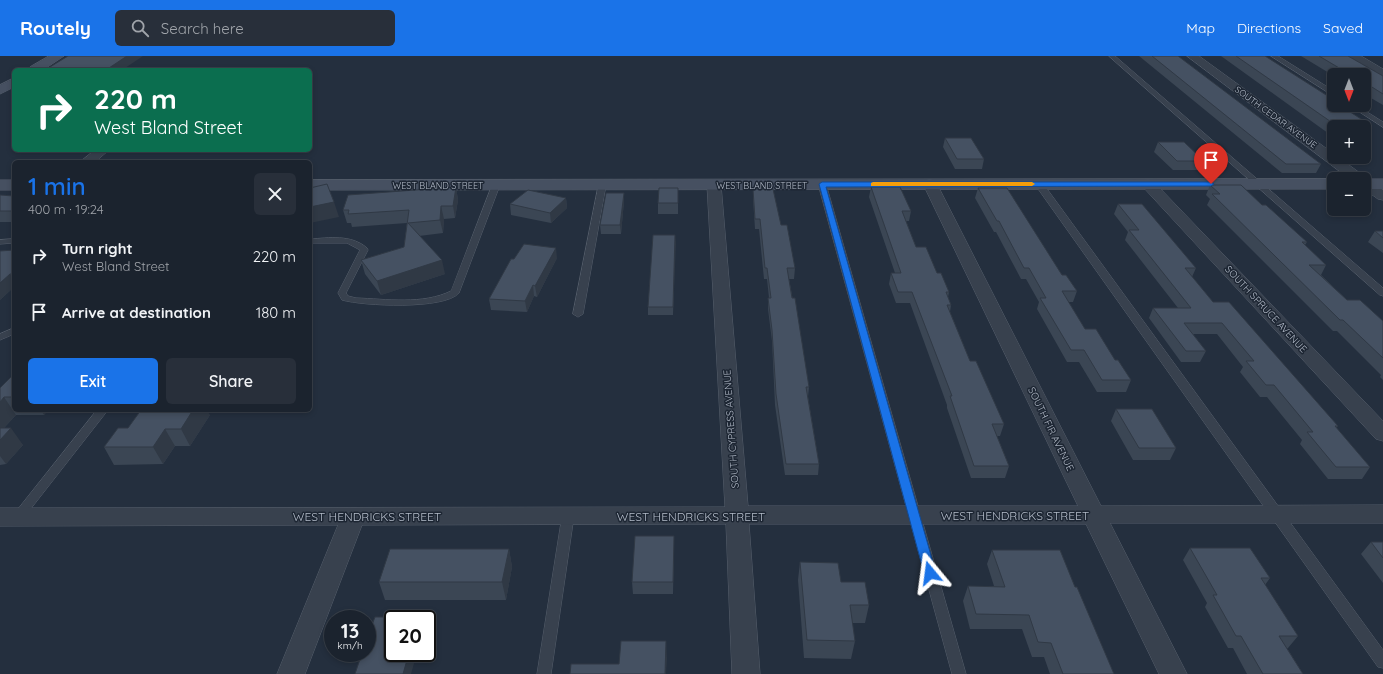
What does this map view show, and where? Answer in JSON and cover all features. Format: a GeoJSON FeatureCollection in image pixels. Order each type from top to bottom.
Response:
{"type":"FeatureCollection","features":[{"type":"Feature","properties":{"kind":"street"},"geometry":{"type":"LineString","coordinates":[[37,68],[58,56]]}},
{"type":"Feature","properties":{"kind":"street","name":"SOUTH CEDAR AVENUE"},"geometry":{"type":"LineString","coordinates":[[1192,56],[1349,172]]}},
{"type":"Feature","properties":{"kind":"street"},"geometry":{"type":"LineString","coordinates":[[1353,56],[1383,73]]}},
{"type":"Feature","properties":{"kind":"street"},"geometry":{"type":"LineString","coordinates":[[0,90],[12,83]]}},
{"type":"Feature","properties":{"kind":"street"},"geometry":{"type":"LineString","coordinates":[[90,160],[100,152]]}},
{"type":"Feature","properties":{"kind":"street"},"geometry":{"type":"LineString","coordinates":[[1371,183],[1383,184]]}},
{"type":"Feature","properties":{"kind":"street","name":"SOUTH FIR AVENUE"},"geometry":{"type":"LineString","coordinates":[[930,184],[1174,674]]}},
{"type":"Feature","properties":{"kind":"street","name":"SOUTH SPRUCE AVENUE"},"geometry":{"type":"LineString","coordinates":[[1148,184],[1383,434]]}},
{"type":"Feature","properties":{"kind":"street","name":"WEST BLAND STREET"},"geometry":{"type":"LineString","coordinates":[[312,185],[1327,184]]}},
{"type":"Feature","properties":{"kind":"street"},"geometry":{"type":"LineString","coordinates":[[0,185],[12,185]]}},
{"type":"Feature","properties":{"kind":"street","name":"SOUTH CYPRESS AVENUE"},"geometry":{"type":"LineString","coordinates":[[714,185],[738,516],[746,674]]}},
{"type":"Feature","properties":{"kind":"street","name":"SOUTH CEDAR AVENUE"},"geometry":{"type":"LineString","coordinates":[[1371,188],[1383,196]]}},
{"type":"Feature","properties":{"kind":"street","name":"WEST HENDRICKS STREET"},"geometry":{"type":"LineString","coordinates":[[9,517],[1094,516],[1383,514]]}},
{"type":"Feature","properties":{"kind":"street"},"geometry":{"type":"LineString","coordinates":[[291,674],[353,517]]}},
{"type":"Feature","properties":{"kind":"lane"},"geometry":{"type":"LineString","coordinates":[[1112,56],[1383,293]]}},
{"type":"Feature","properties":{"kind":"lane"},"geometry":{"type":"LineString","coordinates":[[1274,56],[1327,90]]}},
{"type":"Feature","properties":{"kind":"lane"},"geometry":{"type":"LineString","coordinates":[[1363,112],[1383,125]]}},
{"type":"Feature","properties":{"kind":"lane"},"geometry":{"type":"LineString","coordinates":[[822,184],[959,674]]}},
{"type":"Feature","properties":{"kind":"lane"},"geometry":{"type":"LineString","coordinates":[[1039,184],[1383,662]]}},
{"type":"Feature","properties":{"kind":"lane"},"geometry":{"type":"LineString","coordinates":[[312,241],[350,241],[359,244],[364,250],[342,294],[345,298],[355,301],[424,301],[449,298],[455,294],[496,185]]}},
{"type":"Feature","properties":{"kind":"lane"},"geometry":{"type":"LineString","coordinates":[[578,314],[602,185]]}},
{"type":"Feature","properties":{"kind":"lane"},"geometry":{"type":"LineString","coordinates":[[0,242],[12,242]]}},
{"type":"Feature","properties":{"kind":"lane"},"geometry":{"type":"LineString","coordinates":[[0,337],[12,332]]}},
{"type":"Feature","properties":{"kind":"lane"},"geometry":{"type":"LineString","coordinates":[[9,517],[101,412]]}},
{"type":"Feature","properties":{"kind":"lane"},"geometry":{"type":"LineString","coordinates":[[544,674],[568,516]]}},
{"type":"Feature","properties":{"kind":"building"},"geometry":{"type":"Polygon","coordinates":[[[68,56],[127,56],[109,68],[48,68],[68,56]]]}},
{"type":"Feature","properties":{"kind":"building"},"geometry":{"type":"Polygon","coordinates":[[[1152,56],[1178,56],[1321,164],[1286,164],[1152,56]]]}},
{"type":"Feature","properties":{"kind":"building"},"geometry":{"type":"Polygon","coordinates":[[[1236,56],[1265,56],[1327,96],[1327,112],[1350,112],[1363,120],[1328,120],[1236,56]]]}},
{"type":"Feature","properties":{"kind":"building"},"geometry":{"type":"Polygon","coordinates":[[[1319,56],[1348,56],[1369,68],[1339,68],[1319,56]]]}},
{"type":"Feature","properties":{"kind":"building"},"geometry":{"type":"Polygon","coordinates":[[[1371,69],[1383,76],[1383,94],[1371,86],[1371,69]]]}},
{"type":"Feature","properties":{"kind":"building"},"geometry":{"type":"Polygon","coordinates":[[[945,138],[971,138],[984,159],[957,159],[945,138]]]}},
{"type":"Feature","properties":{"kind":"building"},"geometry":{"type":"Polygon","coordinates":[[[1158,142],[1184,142],[1204,161],[1177,161],[1158,142]]]}},
{"type":"Feature","properties":{"kind":"building"},"geometry":{"type":"Polygon","coordinates":[[[327,184],[334,202],[312,207],[312,188],[327,184]]]}},
{"type":"Feature","properties":{"kind":"building"},"geometry":{"type":"Polygon","coordinates":[[[1210,185],[1241,185],[1262,205],[1266,205],[1307,242],[1302,242],[1326,265],[1309,265],[1347,300],[1360,300],[1383,321],[1383,358],[1343,320],[1340,320],[1212,194],[1220,194],[1210,185]]]}},
{"type":"Feature","properties":{"kind":"building"},"geometry":{"type":"Polygon","coordinates":[[[456,187],[453,206],[441,206],[440,220],[408,223],[442,260],[377,281],[361,260],[404,247],[409,210],[348,214],[349,210],[343,210],[348,195],[456,187]]]}},
{"type":"Feature","properties":{"kind":"building"},"geometry":{"type":"Polygon","coordinates":[[[871,187],[900,187],[911,211],[902,211],[916,247],[926,247],[937,273],[941,273],[949,292],[946,292],[951,305],[947,305],[970,361],[976,361],[1004,424],[992,424],[1009,466],[974,466],[950,396],[952,396],[912,292],[898,292],[891,273],[901,273],[871,187]]]}},
{"type":"Feature","properties":{"kind":"building"},"geometry":{"type":"Polygon","coordinates":[[[659,188],[678,188],[678,203],[658,203],[659,188]]]}},
{"type":"Feature","properties":{"kind":"building"},"geometry":{"type":"Polygon","coordinates":[[[978,188],[1007,188],[1062,275],[1066,275],[1077,291],[1062,291],[1085,329],[1096,329],[1115,360],[1118,360],[1131,380],[1102,380],[1084,350],[1071,350],[1040,298],[1046,298],[1029,268],[1024,268],[999,221],[997,221],[978,188]]]}},
{"type":"Feature","properties":{"kind":"building"},"geometry":{"type":"Polygon","coordinates":[[[753,189],[773,189],[781,225],[787,225],[795,268],[787,268],[792,298],[795,298],[809,387],[806,387],[819,464],[786,464],[776,394],[772,330],[768,298],[771,298],[767,268],[765,268],[760,219],[755,219],[753,189]]]}},
{"type":"Feature","properties":{"kind":"building"},"geometry":{"type":"Polygon","coordinates":[[[528,190],[566,198],[550,213],[510,204],[528,190]]]}},
{"type":"Feature","properties":{"kind":"building"},"geometry":{"type":"Polygon","coordinates":[[[606,193],[624,193],[620,225],[600,225],[606,193]]]}},
{"type":"Feature","properties":{"kind":"building"},"geometry":{"type":"Polygon","coordinates":[[[0,195],[12,196],[12,211],[0,211],[0,195]]]}},
{"type":"Feature","properties":{"kind":"building"},"geometry":{"type":"Polygon","coordinates":[[[1118,204],[1142,204],[1196,268],[1185,268],[1213,302],[1229,302],[1338,426],[1335,426],[1370,467],[1336,467],[1307,432],[1313,432],[1274,385],[1266,385],[1246,361],[1254,361],[1222,323],[1184,323],[1206,351],[1186,351],[1153,308],[1191,308],[1129,230],[1139,230],[1118,204]]]}},
{"type":"Feature","properties":{"kind":"building"},"geometry":{"type":"Polygon","coordinates":[[[1375,231],[1383,231],[1383,238],[1375,231]]]}},
{"type":"Feature","properties":{"kind":"building"},"geometry":{"type":"Polygon","coordinates":[[[653,235],[675,235],[673,307],[648,307],[653,235]]]}},
{"type":"Feature","properties":{"kind":"building"},"geometry":{"type":"Polygon","coordinates":[[[524,244],[556,248],[525,301],[489,299],[511,259],[514,259],[524,244]]]}},
{"type":"Feature","properties":{"kind":"building"},"geometry":{"type":"Polygon","coordinates":[[[12,250],[12,274],[0,283],[0,251],[12,250]]]}},
{"type":"Feature","properties":{"kind":"building"},"geometry":{"type":"Polygon","coordinates":[[[12,376],[12,397],[4,397],[0,402],[0,388],[12,376]]]}},
{"type":"Feature","properties":{"kind":"building"},"geometry":{"type":"Polygon","coordinates":[[[1116,409],[1152,409],[1176,448],[1139,448],[1116,409]]]}},
{"type":"Feature","properties":{"kind":"building"},"geometry":{"type":"Polygon","coordinates":[[[140,412],[192,412],[181,429],[165,429],[153,447],[104,447],[118,428],[128,428],[140,412]]]}},
{"type":"Feature","properties":{"kind":"building"},"geometry":{"type":"Polygon","coordinates":[[[0,428],[11,428],[0,440],[0,428]]]}},
{"type":"Feature","properties":{"kind":"building"},"geometry":{"type":"Polygon","coordinates":[[[635,536],[674,536],[673,582],[632,582],[635,536]]]}},
{"type":"Feature","properties":{"kind":"building"},"geometry":{"type":"Polygon","coordinates":[[[1371,542],[1383,542],[1383,558],[1371,542]]]}},
{"type":"Feature","properties":{"kind":"building"},"geometry":{"type":"Polygon","coordinates":[[[1190,548],[1250,548],[1270,578],[1261,578],[1298,636],[1279,636],[1303,674],[1263,674],[1241,636],[1236,636],[1213,595],[1217,595],[1190,548]]]}},
{"type":"Feature","properties":{"kind":"building"},"geometry":{"type":"Polygon","coordinates":[[[390,549],[509,549],[502,582],[379,582],[390,549]]]}},
{"type":"Feature","properties":{"kind":"building"},"geometry":{"type":"Polygon","coordinates":[[[992,550],[1060,550],[1114,674],[1063,674],[1051,643],[1038,642],[1029,615],[976,614],[968,586],[1005,587],[992,550]]]}},
{"type":"Feature","properties":{"kind":"building"},"geometry":{"type":"Polygon","coordinates":[[[800,562],[838,563],[841,582],[865,582],[869,605],[850,605],[855,641],[807,640],[800,562]]]}},
{"type":"Feature","properties":{"kind":"building"},"geometry":{"type":"Polygon","coordinates":[[[376,617],[384,617],[384,662],[406,662],[403,674],[355,674],[359,662],[376,662],[376,617]]]}},
{"type":"Feature","properties":{"kind":"building"},"geometry":{"type":"Polygon","coordinates":[[[621,641],[666,641],[665,674],[570,674],[571,664],[619,664],[621,641]]]}},
{"type":"Feature","properties":{"kind":"slow traffic"},"geometry":{"type":"LineString","coordinates":[[873,184],[1032,184]]}},
{"type":"Feature","properties":{"kind":"route"},"geometry":{"type":"LineString","coordinates":[[930,573],[822,184],[1211,184]]}}]}
